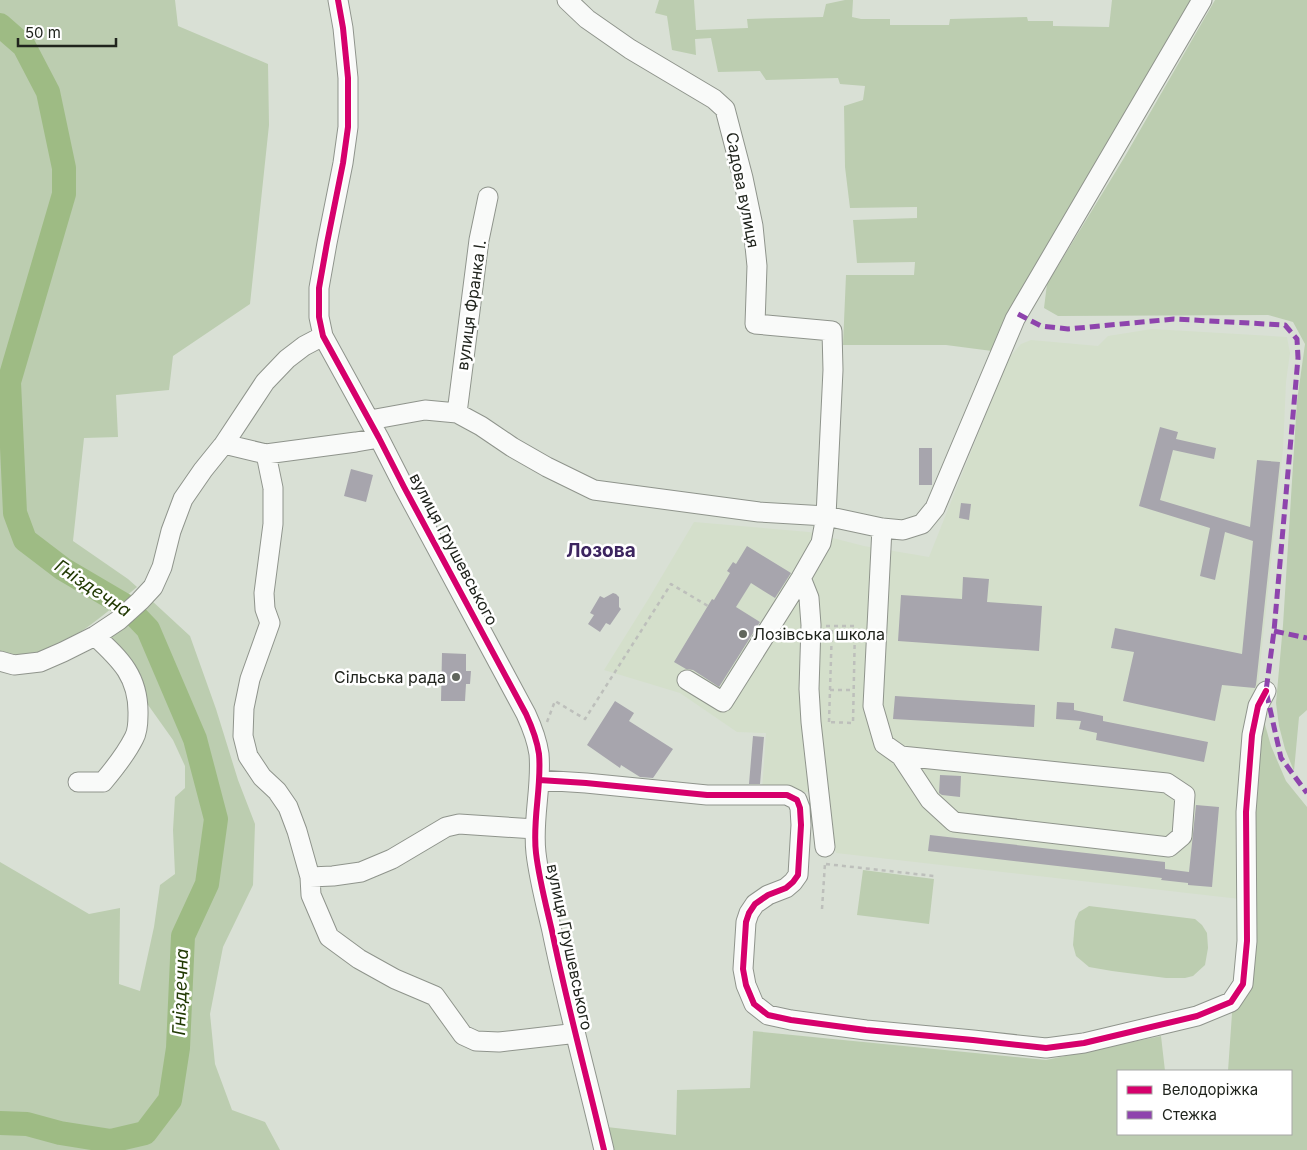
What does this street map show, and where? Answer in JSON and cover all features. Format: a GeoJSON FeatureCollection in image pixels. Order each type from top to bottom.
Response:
{"type":"FeatureCollection","features":[{"type":"Feature","properties":{"kind":"street","name":"вулиця Грушевського"},"geometry":{"type":"LineString","coordinates":[[338,0],[348,78],[348,127],[344,163],[319,288],[319,317],[323,336],[370,420],[534,732],[539,754],[535,830],[539,873],[565,994],[604,1150]]}},
{"type":"Feature","properties":{"kind":"street","name":"Садова вулиця"},"geometry":{"type":"LineString","coordinates":[[566,0],[587,19],[630,49],[714,99],[725,109],[753,226],[757,266],[755,324],[832,331],[833,370],[826,516]]}},
{"type":"Feature","properties":{"kind":"street"},"geometry":{"type":"LineString","coordinates":[[370,420],[424,410],[456,413],[481,426],[546,467],[594,490],[759,512],[826,516],[882,528],[903,530],[922,524],[935,508],[1015,319],[1202,0]]}},
{"type":"Feature","properties":{"kind":"street","name":"вулиця Франка І."},"geometry":{"type":"LineString","coordinates":[[456,413],[479,240],[488,197]]}},
{"type":"Feature","properties":{"kind":"street"},"geometry":{"type":"LineString","coordinates":[[0,661],[14,665],[40,662],[95,636],[119,620],[140,601],[153,587],[162,567],[171,531],[183,499],[203,470],[224,444],[265,382],[287,359],[304,346],[323,336]]}},
{"type":"Feature","properties":{"kind":"street"},"geometry":{"type":"LineString","coordinates":[[224,444],[266,454],[379,438]]}},
{"type":"Feature","properties":{"kind":"street"},"geometry":{"type":"LineString","coordinates":[[266,454],[273,488],[273,524],[264,592],[265,609],[270,623],[250,679],[244,708],[243,736],[248,756],[288,807],[298,831],[310,877],[311,896],[330,937],[359,958],[395,979],[435,996],[463,1035],[476,1041],[499,1042],[575,1034]]}},
{"type":"Feature","properties":{"kind":"street"},"geometry":{"type":"LineString","coordinates":[[687,680],[723,702],[821,543],[826,516]]}},
{"type":"Feature","properties":{"kind":"street"},"geometry":{"type":"LineString","coordinates":[[882,528],[873,706],[884,744],[901,756],[930,800],[954,822],[1169,847],[1182,836],[1185,795],[1167,783],[901,756]]}},
{"type":"Feature","properties":{"kind":"street"},"geometry":{"type":"LineString","coordinates":[[801,578],[809,598],[811,625],[811,722],[825,855]]}},
{"type":"Feature","properties":{"kind":"street"},"geometry":{"type":"LineString","coordinates":[[78,782],[103,782],[135,737],[138,725],[136,692],[130,674],[122,662],[95,636]]}},
{"type":"Feature","properties":{"kind":"street"},"geometry":{"type":"LineString","coordinates":[[539,780],[708,795],[788,796],[796,800],[800,808],[798,875],[786,888],[768,895],[755,904],[746,922],[744,969],[746,985],[754,1004],[768,1015],[866,1030],[1046,1048],[1055,1047],[1084,1043],[1197,1016],[1231,1002],[1243,984],[1247,941],[1246,812],[1252,735],[1258,706],[1266,691]]}},
{"type":"Feature","properties":{"kind":"street"},"geometry":{"type":"LineString","coordinates":[[310,877],[361,872],[392,859],[446,827],[460,824],[535,830]]}},
{"type":"Feature","properties":{"kind":"path"},"geometry":{"type":"LineString","coordinates":[[555,701],[585,719],[671,584],[708,606]]}},
{"type":"Feature","properties":{"kind":"path"},"geometry":{"type":"LineString","coordinates":[[811,625],[855,626],[853,723],[829,722],[832,626]]}},
{"type":"Feature","properties":{"kind":"path"},"geometry":{"type":"LineString","coordinates":[[810,689],[854,690]]}},
{"type":"Feature","properties":{"kind":"path"},"geometry":{"type":"LineString","coordinates":[[822,909],[825,855],[934,876]]}},
{"type":"Feature","properties":{"kind":"shaded area"},"geometry":{"type":"Polygon","coordinates":[[[0,0],[175,0],[178,26],[268,64],[269,125],[250,304],[173,356],[169,390],[116,395],[118,437],[84,438],[73,541],[137,587],[73,637],[55,647],[36,654],[18,657],[0,654],[0,0]]]}},
{"type":"Feature","properties":{"kind":"shaded area"},"geometry":{"type":"Polygon","coordinates":[[[659,0],[694,0],[696,30],[748,28],[747,19],[823,17],[826,4],[845,0],[853,0],[852,17],[861,19],[890,19],[890,25],[949,25],[950,19],[1027,17],[1028,21],[1053,21],[1053,26],[1109,27],[1112,0],[1194,0],[992,351],[946,345],[843,345],[846,275],[914,275],[915,262],[857,263],[853,220],[917,218],[917,207],[850,208],[845,167],[844,106],[863,100],[865,86],[840,84],[838,78],[766,80],[760,71],[718,72],[711,38],[695,39],[696,55],[672,50],[667,16],[655,13],[659,0]]]}},
{"type":"Feature","properties":{"kind":"shaded area"},"geometry":{"type":"Polygon","coordinates":[[[1215,0],[1307,0],[1307,710],[1299,717],[1294,771],[1285,749],[1276,703],[1283,625],[1297,401],[1305,344],[1293,322],[1268,315],[1058,316],[1044,308],[1047,284],[1124,158],[1215,0]]]}},
{"type":"Feature","properties":{"kind":"shaded area"},"geometry":{"type":"Polygon","coordinates":[[[1152,329],[1287,337],[1290,353],[1286,382],[1283,449],[1257,694],[1240,899],[836,853],[831,838],[828,793],[762,790],[766,733],[737,732],[680,693],[604,670],[694,522],[809,532],[864,546],[929,557],[1008,359],[1021,344],[1031,340],[1098,346],[1108,336],[1152,329]]]}},
{"type":"Feature","properties":{"kind":"shaded area"},"geometry":{"type":"Polygon","coordinates":[[[151,600],[190,636],[216,709],[238,780],[255,824],[253,885],[223,947],[210,1014],[215,1064],[232,1110],[265,1122],[280,1150],[0,1150],[0,862],[89,914],[120,908],[119,984],[140,991],[154,927],[160,885],[175,874],[173,830],[175,797],[185,788],[185,766],[173,740],[146,702],[141,676],[126,660],[110,637],[141,612],[151,600]]]}},
{"type":"Feature","properties":{"kind":"shaded area"},"geometry":{"type":"Polygon","coordinates":[[[1262,714],[1271,746],[1286,781],[1307,807],[1307,1150],[613,1150],[607,1127],[676,1135],[677,1090],[750,1088],[753,1031],[1046,1060],[1161,1036],[1165,1070],[1117,1070],[1117,1135],[1292,1135],[1292,1070],[1228,1070],[1240,899],[1262,714]]]}},
{"type":"Feature","properties":{"kind":"shaded area"},"geometry":{"type":"Polygon","coordinates":[[[863,870],[934,879],[929,924],[857,915],[863,870]]]}},
{"type":"Feature","properties":{"kind":"shaded area"},"geometry":{"type":"Polygon","coordinates":[[[1089,906],[1195,919],[1207,933],[1208,948],[1205,965],[1193,976],[1185,978],[1166,978],[1089,967],[1076,956],[1073,945],[1075,921],[1079,912],[1089,906]]]}},
{"type":"Feature","properties":{"kind":"building"},"geometry":{"type":"Polygon","coordinates":[[[1160,427],[1178,432],[1176,439],[1216,448],[1214,459],[1173,450],[1160,500],[1250,527],[1257,460],[1280,462],[1256,685],[1255,688],[1222,685],[1215,721],[1123,701],[1134,652],[1111,648],[1115,628],[1242,654],[1253,541],[1225,532],[1215,580],[1200,576],[1210,528],[1139,506],[1160,427]]]}},
{"type":"Feature","properties":{"kind":"building"},"geometry":{"type":"Polygon","coordinates":[[[919,448],[932,448],[932,485],[919,485],[919,448]]]}},
{"type":"Feature","properties":{"kind":"building"},"geometry":{"type":"Polygon","coordinates":[[[351,469],[373,475],[366,502],[344,496],[351,469]]]}},
{"type":"Feature","properties":{"kind":"building"},"geometry":{"type":"Polygon","coordinates":[[[961,503],[971,504],[969,520],[959,518],[961,503]]]}},
{"type":"Feature","properties":{"kind":"building"},"geometry":{"type":"Polygon","coordinates":[[[747,546],[791,573],[775,598],[751,583],[736,607],[760,622],[719,687],[693,670],[686,669],[674,662],[730,573],[727,571],[733,562],[736,564],[747,546]]]}},
{"type":"Feature","properties":{"kind":"building"},"geometry":{"type":"Polygon","coordinates":[[[963,577],[989,579],[987,602],[1042,606],[1039,651],[898,641],[901,595],[962,599],[963,577]]]}},
{"type":"Feature","properties":{"kind":"building"},"geometry":{"type":"Polygon","coordinates":[[[613,593],[619,597],[619,607],[621,609],[610,625],[606,623],[600,632],[588,624],[594,615],[590,613],[600,596],[604,598],[613,593]]]}},
{"type":"Feature","properties":{"kind":"building","name":"Сільська рада"},"geometry":{"type":"Polygon","coordinates":[[[442,653],[466,654],[466,671],[471,671],[470,684],[466,684],[465,701],[441,701],[442,653]]]}},
{"type":"Feature","properties":{"kind":"building"},"geometry":{"type":"Polygon","coordinates":[[[895,696],[1035,705],[1034,727],[893,719],[895,696]]]}},
{"type":"Feature","properties":{"kind":"building"},"geometry":{"type":"Polygon","coordinates":[[[615,701],[634,713],[629,721],[673,749],[653,778],[640,777],[621,765],[620,768],[587,745],[615,701]]]}},
{"type":"Feature","properties":{"kind":"building"},"geometry":{"type":"Polygon","coordinates":[[[1057,702],[1074,703],[1074,710],[1103,716],[1103,721],[1208,742],[1204,762],[1096,740],[1097,733],[1079,729],[1081,721],[1056,719],[1057,702]]]}},
{"type":"Feature","properties":{"kind":"building"},"geometry":{"type":"Polygon","coordinates":[[[753,736],[764,737],[760,784],[749,784],[753,736]]]}},
{"type":"Feature","properties":{"kind":"building"},"geometry":{"type":"Polygon","coordinates":[[[940,775],[961,776],[960,797],[939,793],[940,775]]]}},
{"type":"Feature","properties":{"kind":"building"},"geometry":{"type":"Polygon","coordinates":[[[1196,805],[1219,807],[1212,887],[1188,885],[1188,883],[1161,880],[1162,878],[928,851],[930,835],[1165,862],[1165,869],[1189,872],[1196,805]]]}},
{"type":"Feature","properties":{"kind":"waterway","name":"Гніздечна"},"geometry":{"type":"LineString","coordinates":[[0,25],[24,46],[48,92],[64,168],[64,194],[9,382],[15,513],[25,540],[63,569],[126,606],[148,629],[195,739],[216,819],[207,884],[183,936],[178,1048],[170,1100],[145,1133],[111,1141],[60,1133],[27,1124],[0,1123]]}},
{"type":"Feature","properties":{"kind":"marked path"},"geometry":{"type":"LineString","coordinates":[[1018,314],[1041,326],[1068,329],[1174,319],[1285,325],[1297,339],[1298,358],[1274,631],[1266,691],[1281,758],[1307,793]]}},
{"type":"Feature","properties":{"kind":"marked path"},"geometry":{"type":"LineString","coordinates":[[1274,631],[1307,638]]}},
{"type":"Feature","properties":{"kind":"cycle path"},"geometry":{"type":"LineString","coordinates":[[338,0],[348,78],[348,127],[319,288],[319,317],[323,336],[526,714],[534,734],[540,766],[535,828],[539,872],[564,986],[604,1150]]}},
{"type":"Feature","properties":{"kind":"cycle path"},"geometry":{"type":"LineString","coordinates":[[539,780],[707,795],[787,795],[797,800],[800,808],[801,825],[798,875],[786,888],[768,895],[755,904],[746,922],[743,969],[746,985],[754,1004],[768,1015],[791,1020],[866,1030],[1046,1048],[1084,1043],[1197,1016],[1231,1002],[1243,984],[1247,941],[1246,812],[1252,735],[1258,706],[1266,691]]}},
{"type":"Feature","properties":{"kind":"place","name":"Лозівська школа"},"geometry":{"type":"Point","coordinates":[743,634]}},
{"type":"Feature","properties":{"kind":"place","name":"Сільська рада"},"geometry":{"type":"Point","coordinates":[456,677]}},
{"type":"Feature","properties":{"kind":"district","name":"Лозова"},"geometry":{"type":"Point","coordinates":[601,550]}}]}
